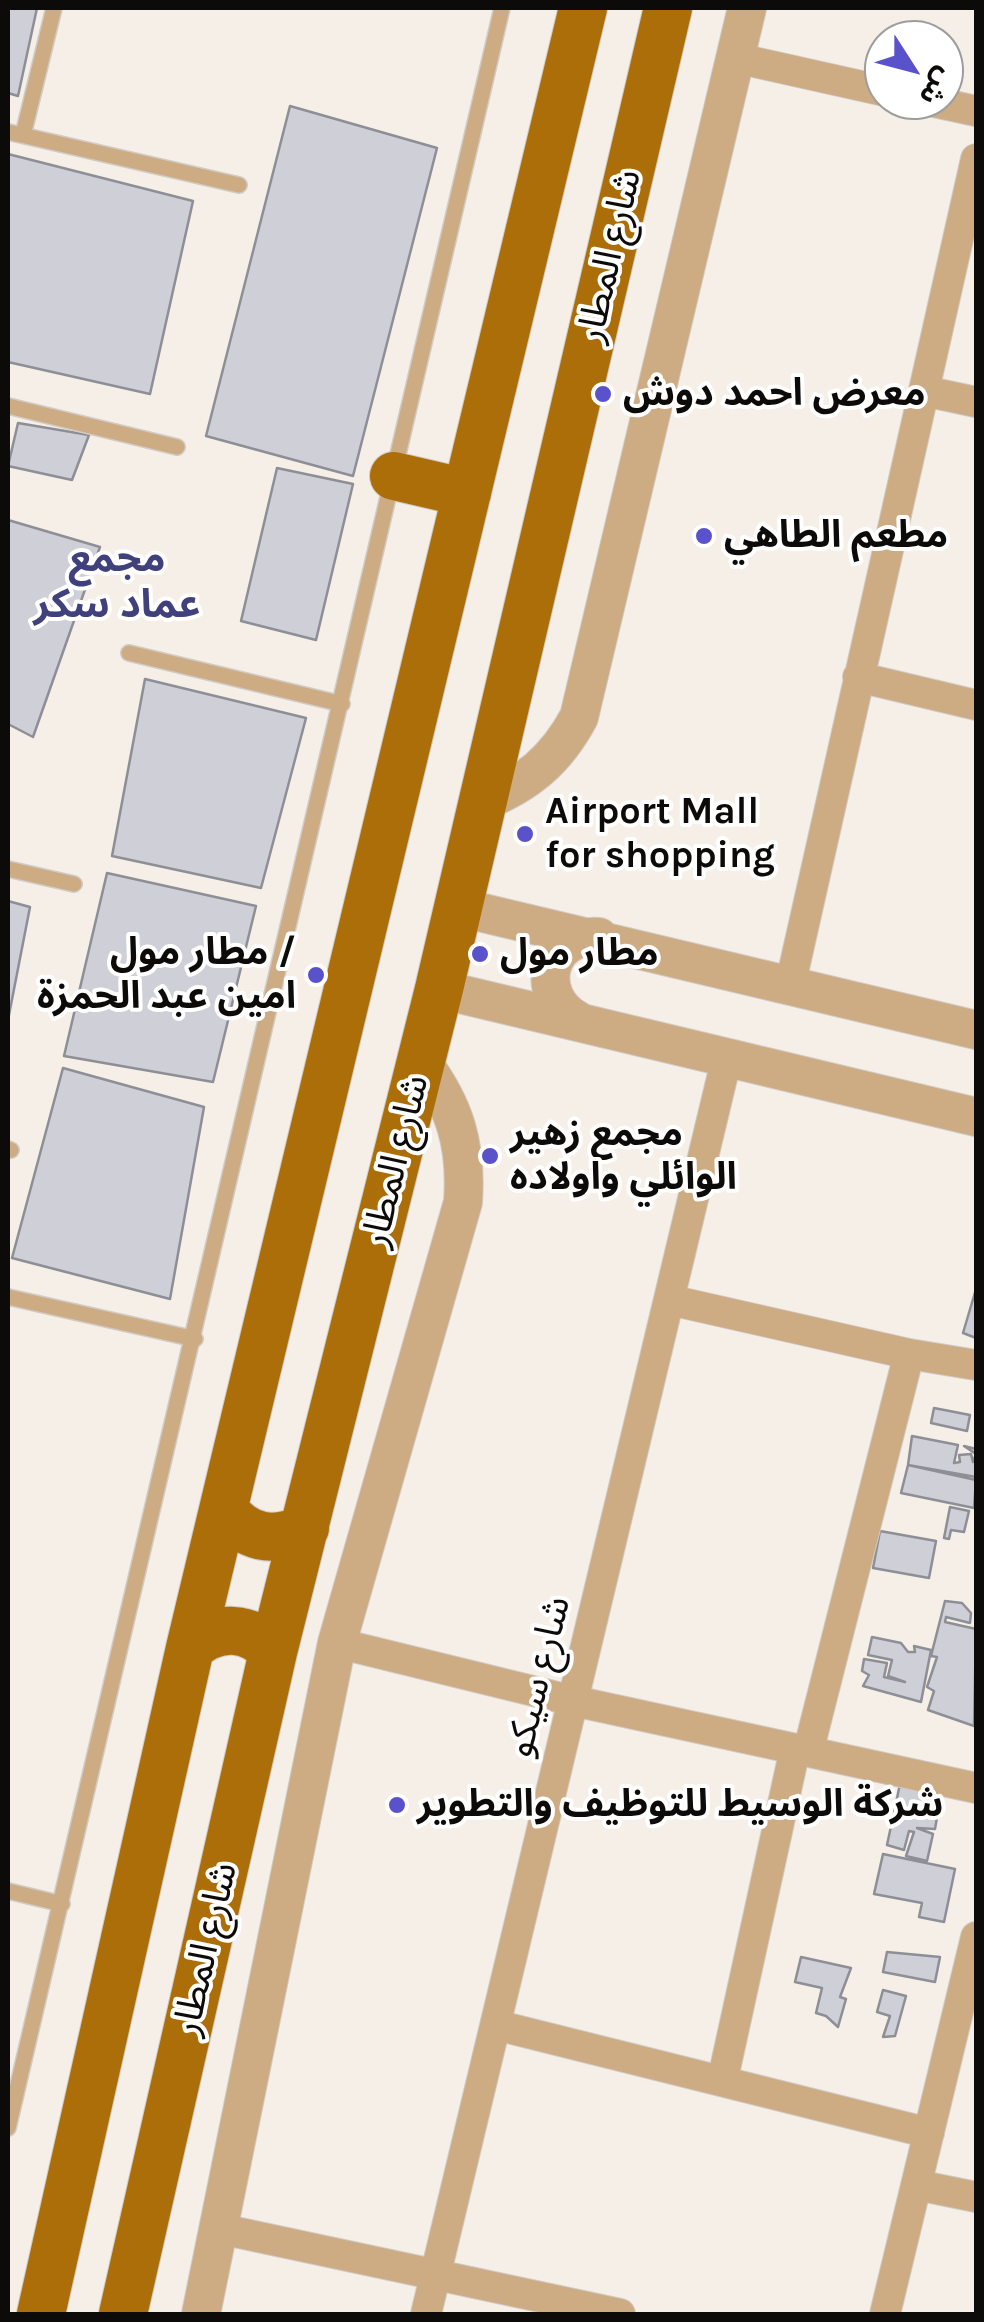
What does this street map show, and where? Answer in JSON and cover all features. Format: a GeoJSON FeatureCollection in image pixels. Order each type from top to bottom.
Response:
{"type":"FeatureCollection","features":[{"type":"Feature","properties":{"kind":"main road"},"geometry":{"type":"LineString","coordinates":[[41,2314],[190,1648],[583,8]]}},
{"type":"Feature","properties":{"kind":"main road","name":"شارع المطار"},"geometry":{"type":"LineString","coordinates":[[123,2314],[273,1652],[439,988],[668,8]]}},
{"type":"Feature","properties":{"kind":"main road"},"geometry":{"type":"LineString","coordinates":[[394,476],[467,494]]}},
{"type":"Feature","properties":{"kind":"main road"},"geometry":{"type":"LineString","coordinates":[[224,1510],[246,1531],[260,1537],[276,1538],[305,1528]]}},
{"type":"Feature","properties":{"kind":"main road"},"geometry":{"type":"LineString","coordinates":[[190,1648],[200,1639],[226,1630],[253,1634],[273,1652]]}},
{"type":"Feature","properties":{"kind":"street"},"geometry":{"type":"LineString","coordinates":[[482,802],[530,778],[566,741],[580,717],[747,8]]}},
{"type":"Feature","properties":{"kind":"street"},"geometry":{"type":"LineString","coordinates":[[736,58],[864,87]]}},
{"type":"Feature","properties":{"kind":"street"},"geometry":{"type":"LineString","coordinates":[[790,986],[976,159]]}},
{"type":"Feature","properties":{"kind":"street"},"geometry":{"type":"LineString","coordinates":[[924,391],[976,402]]}},
{"type":"Feature","properties":{"kind":"street"},"geometry":{"type":"LineString","coordinates":[[858,677],[976,705]]}},
{"type":"Feature","properties":{"kind":"street"},"geometry":{"type":"LineString","coordinates":[[458,907],[599,937],[976,1030]]}},
{"type":"Feature","properties":{"kind":"street"},"geometry":{"type":"LineString","coordinates":[[577,1020],[554,1002],[548,974],[562,948],[574,940],[599,937]]}},
{"type":"Feature","properties":{"kind":"street"},"geometry":{"type":"LineString","coordinates":[[439,988],[976,1116]]}},
{"type":"Feature","properties":{"kind":"street","name":"شارع سيكو"},"geometry":{"type":"LineString","coordinates":[[426,2314],[727,1057]]}},
{"type":"Feature","properties":{"kind":"street"},"geometry":{"type":"LineString","coordinates":[[201,2314],[337,1643],[463,1202],[466,1163],[459,1126],[444,1091],[420,1061]]}},
{"type":"Feature","properties":{"kind":"street"},"geometry":{"type":"LineString","coordinates":[[670,1300],[908,1354],[976,1365]]}},
{"type":"Feature","properties":{"kind":"street"},"geometry":{"type":"LineString","coordinates":[[723,2078],[801,1750],[908,1354]]}},
{"type":"Feature","properties":{"kind":"street"},"geometry":{"type":"LineString","coordinates":[[337,1643],[574,1701],[976,1788]]}},
{"type":"Feature","properties":{"kind":"street"},"geometry":{"type":"LineString","coordinates":[[885,2314],[929,2133],[969,2004],[976,1937]]}},
{"type":"Feature","properties":{"kind":"street"},"geometry":{"type":"LineString","coordinates":[[496,2024],[723,2078],[929,2133]]}},
{"type":"Feature","properties":{"kind":"street"},"geometry":{"type":"LineString","coordinates":[[917,2185],[976,2196]]}},
{"type":"Feature","properties":{"kind":"street"},"geometry":{"type":"LineString","coordinates":[[221,2228],[620,2314]]}},
{"type":"Feature","properties":{"kind":"lane"},"geometry":{"type":"LineString","coordinates":[[54,8],[15,134],[239,186]]}},
{"type":"Feature","properties":{"kind":"lane"},"geometry":{"type":"LineString","coordinates":[[8,2128],[195,1339],[502,8]]}},
{"type":"Feature","properties":{"kind":"lane"},"geometry":{"type":"LineString","coordinates":[[8,406],[177,447]]}},
{"type":"Feature","properties":{"kind":"lane"},"geometry":{"type":"LineString","coordinates":[[129,652],[342,704]]}},
{"type":"Feature","properties":{"kind":"lane"},"geometry":{"type":"LineString","coordinates":[[8,869],[74,884]]}},
{"type":"Feature","properties":{"kind":"lane"},"geometry":{"type":"LineString","coordinates":[[8,1296],[195,1339]]}},
{"type":"Feature","properties":{"kind":"lane"},"geometry":{"type":"LineString","coordinates":[[8,1891],[62,1904]]}},
{"type":"Feature","properties":{"kind":"building"},"geometry":{"type":"Polygon","coordinates":[[[8,8],[37,8],[18,96],[8,93],[8,8]]]}},
{"type":"Feature","properties":{"kind":"building"},"geometry":{"type":"Polygon","coordinates":[[[290,106],[437,148],[353,476],[206,436],[290,106]]]}},
{"type":"Feature","properties":{"kind":"building"},"geometry":{"type":"Polygon","coordinates":[[[8,154],[193,201],[150,394],[8,362],[8,154]]]}},
{"type":"Feature","properties":{"kind":"building"},"geometry":{"type":"Polygon","coordinates":[[[18,423],[89,435],[72,480],[8,466],[18,423]]]}},
{"type":"Feature","properties":{"kind":"building"},"geometry":{"type":"Polygon","coordinates":[[[277,468],[353,484],[316,640],[241,621],[277,468]]]}},
{"type":"Feature","properties":{"kind":"building"},"geometry":{"type":"Polygon","coordinates":[[[8,520],[100,547],[33,737],[8,724],[8,520]]]}},
{"type":"Feature","properties":{"kind":"building"},"geometry":{"type":"Polygon","coordinates":[[[145,679],[306,718],[261,888],[112,856],[145,679]]]}},
{"type":"Feature","properties":{"kind":"building"},"geometry":{"type":"Polygon","coordinates":[[[107,873],[256,906],[213,1082],[64,1056],[107,873]]]}},
{"type":"Feature","properties":{"kind":"building"},"geometry":{"type":"Polygon","coordinates":[[[8,901],[30,907],[8,1020],[8,901]]]}},
{"type":"Feature","properties":{"kind":"building"},"geometry":{"type":"Polygon","coordinates":[[[63,1068],[204,1107],[170,1299],[12,1258],[63,1068]]]}},
{"type":"Feature","properties":{"kind":"building"},"geometry":{"type":"Polygon","coordinates":[[[976,1289],[976,1338],[963,1333],[976,1289]]]}},
{"type":"Feature","properties":{"kind":"building"},"geometry":{"type":"Polygon","coordinates":[[[934,1408],[970,1415],[967,1431],[931,1423],[934,1408]]]}},
{"type":"Feature","properties":{"kind":"building"},"geometry":{"type":"Polygon","coordinates":[[[912,1436],[958,1445],[954,1463],[960,1462],[959,1455],[971,1454],[973,1462],[976,1454],[976,1477],[908,1465],[912,1436]]]}},
{"type":"Feature","properties":{"kind":"building"},"geometry":{"type":"Polygon","coordinates":[[[908,1465],[976,1480],[974,1508],[901,1493],[908,1465]]]}},
{"type":"Feature","properties":{"kind":"building"},"geometry":{"type":"Polygon","coordinates":[[[950,1507],[969,1511],[964,1532],[951,1530],[949,1539],[944,1538],[950,1507]]]}},
{"type":"Feature","properties":{"kind":"building"},"geometry":{"type":"Polygon","coordinates":[[[880,1531],[936,1541],[929,1578],[873,1568],[880,1531]]]}},
{"type":"Feature","properties":{"kind":"building"},"geometry":{"type":"Polygon","coordinates":[[[945,1601],[962,1603],[971,1613],[970,1623],[946,1617],[945,1622],[976,1629],[974,1726],[928,1710],[934,1691],[927,1687],[937,1657],[931,1656],[945,1601]]]}},
{"type":"Feature","properties":{"kind":"building"},"geometry":{"type":"Polygon","coordinates":[[[872,1637],[901,1643],[908,1652],[915,1652],[914,1646],[931,1650],[921,1702],[863,1686],[869,1675],[862,1671],[864,1659],[887,1663],[884,1677],[905,1682],[888,1676],[892,1660],[868,1655],[872,1637]]]}},
{"type":"Feature","properties":{"kind":"building"},"geometry":{"type":"Polygon","coordinates":[[[900,1784],[922,1790],[923,1798],[939,1806],[935,1829],[917,1828],[933,1834],[927,1861],[906,1856],[914,1832],[909,1831],[904,1850],[887,1845],[900,1784]]]}},
{"type":"Feature","properties":{"kind":"building"},"geometry":{"type":"Polygon","coordinates":[[[883,1854],[955,1869],[944,1922],[919,1917],[922,1903],[874,1894],[883,1854]]]}},
{"type":"Feature","properties":{"kind":"building"},"geometry":{"type":"Polygon","coordinates":[[[887,1952],[940,1957],[935,1982],[883,1972],[887,1952]]]}},
{"type":"Feature","properties":{"kind":"building"},"geometry":{"type":"Polygon","coordinates":[[[801,1957],[851,1968],[840,1997],[846,1999],[838,2027],[816,2013],[822,1988],[795,1982],[801,1957]]]}},
{"type":"Feature","properties":{"kind":"building"},"geometry":{"type":"Polygon","coordinates":[[[883,1990],[906,1996],[895,2036],[883,2037],[890,2016],[877,2012],[883,1990]]]}},
{"type":"Feature","properties":{"kind":"place","name":"معرض احمد دوش"},"geometry":{"type":"Point","coordinates":[603,394]}},
{"type":"Feature","properties":{"kind":"place","name":"مطعم الطاهي"},"geometry":{"type":"Point","coordinates":[704,536]}},
{"type":"Feature","properties":{"kind":"place","name":"Airport Mall for shopping"},"geometry":{"type":"Point","coordinates":[525,834]}},
{"type":"Feature","properties":{"kind":"place","name":"مطار مول"},"geometry":{"type":"Point","coordinates":[480,954]}},
{"type":"Feature","properties":{"kind":"place","name":"مطار مول / امين عبد الحمزة"},"geometry":{"type":"Point","coordinates":[316,975]}},
{"type":"Feature","properties":{"kind":"place","name":"مجمع زهير الوائلي واولاده"},"geometry":{"type":"Point","coordinates":[490,1156]}},
{"type":"Feature","properties":{"kind":"place","name":"شركة الوسيط للتوظيف والتطوير"},"geometry":{"type":"Point","coordinates":[397,1805]}},
{"type":"Feature","properties":{"kind":"district","name":"مجمع عماد سكر"},"geometry":{"type":"Point","coordinates":[117,583]}}]}
